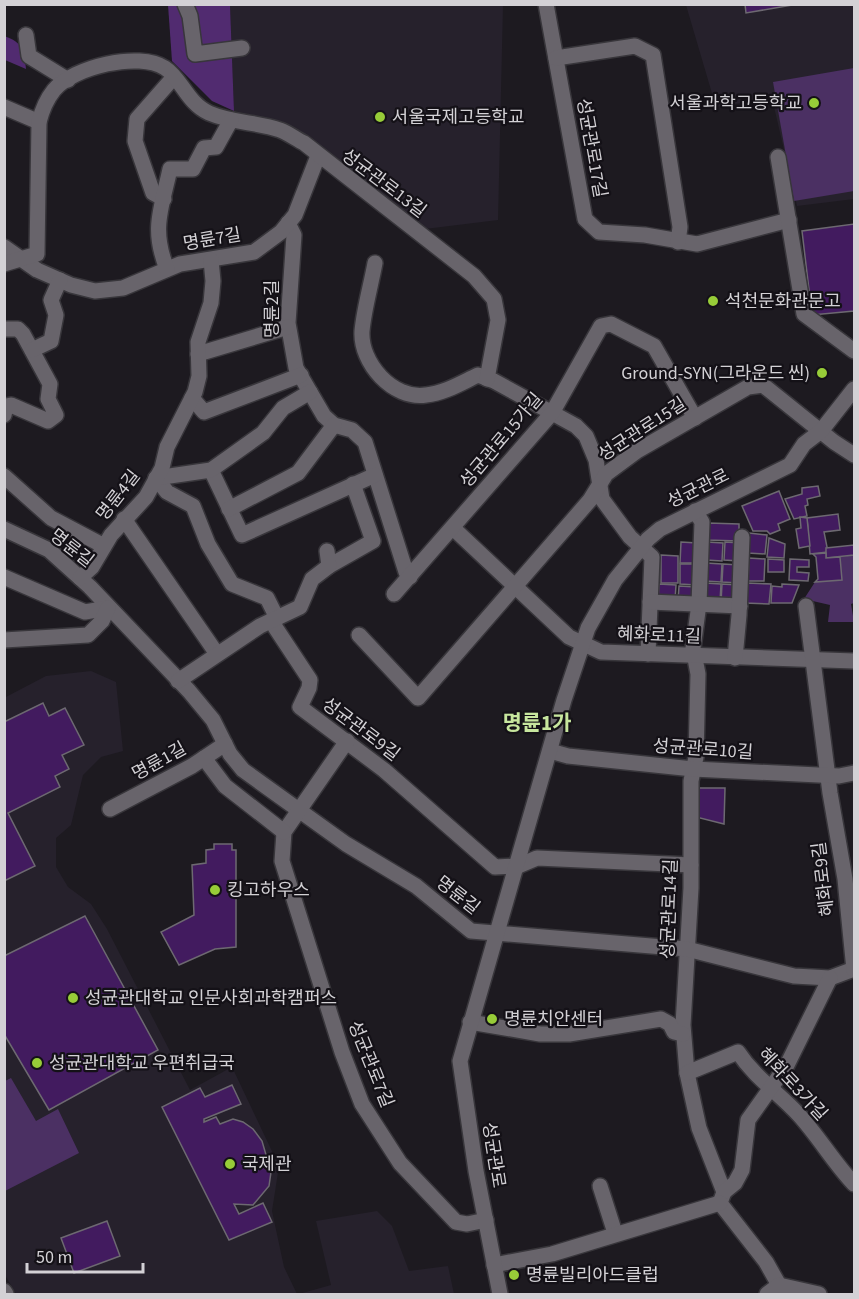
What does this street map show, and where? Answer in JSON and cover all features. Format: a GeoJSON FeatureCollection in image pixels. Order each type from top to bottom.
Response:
{"type":"FeatureCollection","features":[{"type":"Feature","properties":{"kind":"street"},"geometry":{"type":"LineString","coordinates":[[185,4],[190,16],[195,54],[242,48]]}},
{"type":"Feature","properties":{"kind":"street","name":"성균관로17길"},"geometry":{"type":"LineString","coordinates":[[546,4],[585,219],[599,232],[645,235],[697,244],[789,220]]}},
{"type":"Feature","properties":{"kind":"street"},"geometry":{"type":"LineString","coordinates":[[26,35],[29,56],[68,80]]}},
{"type":"Feature","properties":{"kind":"street"},"geometry":{"type":"LineString","coordinates":[[556,58],[635,46],[653,55],[680,227],[678,242]]}},
{"type":"Feature","properties":{"kind":"street","name":"성균관로13길"},"geometry":{"type":"LineString","coordinates":[[39,122],[42,108],[55,88],[68,80],[108,64],[139,60],[165,68],[200,109],[231,120],[280,130],[304,143],[474,276],[494,299],[498,320],[487,379]]}},
{"type":"Feature","properties":{"kind":"street"},"geometry":{"type":"LineString","coordinates":[[164,199],[153,193],[135,141],[137,119],[173,78]]}},
{"type":"Feature","properties":{"kind":"street"},"geometry":{"type":"LineString","coordinates":[[4,107],[39,122],[37,254],[4,264]]}},
{"type":"Feature","properties":{"kind":"street","name":"명륜7길"},"geometry":{"type":"LineString","coordinates":[[167,269],[159,249],[157,232],[170,169],[193,169],[204,148],[216,147],[231,120]]}},
{"type":"Feature","properties":{"kind":"street","name":"명륜7길"},"geometry":{"type":"LineString","coordinates":[[4,247],[37,270],[95,291],[123,288],[180,264],[254,252],[281,232],[295,215],[318,156]]}},
{"type":"Feature","properties":{"kind":"street"},"geometry":{"type":"LineString","coordinates":[[778,157],[804,314],[855,351]]}},
{"type":"Feature","properties":{"kind":"street","name":"명륜2길"},"geometry":{"type":"LineString","coordinates":[[288,223],[294,235],[288,327],[296,368],[324,416],[334,425],[352,430],[365,442],[406,572],[410,577]]}},
{"type":"Feature","properties":{"kind":"street","name":"명륜4길"},"geometry":{"type":"LineString","coordinates":[[80,578],[92,567],[124,519],[146,497],[162,468],[166,447],[192,398],[199,376],[198,342],[211,303],[213,282],[211,260]]}},
{"type":"Feature","properties":{"kind":"street"},"geometry":{"type":"LineString","coordinates":[[375,263],[362,333],[369,361],[381,379],[399,391],[424,396],[448,390],[478,375],[576,426],[586,436],[596,460],[602,499],[630,537],[652,557],[648,654]]}},
{"type":"Feature","properties":{"kind":"street"},"geometry":{"type":"LineString","coordinates":[[32,350],[51,341],[56,315],[51,300],[52,291],[60,280]]}},
{"type":"Feature","properties":{"kind":"street","name":"성균관로15가길"},"geometry":{"type":"LineString","coordinates":[[394,594],[552,413],[601,326],[611,324],[654,345],[695,418]]}},
{"type":"Feature","properties":{"kind":"street"},"geometry":{"type":"LineString","coordinates":[[198,354],[288,327]]}},
{"type":"Feature","properties":{"kind":"street"},"geometry":{"type":"LineString","coordinates":[[4,329],[18,329],[32,350],[50,384],[48,399],[57,415],[48,421],[11,405],[6,406],[4,415]]}},
{"type":"Feature","properties":{"kind":"street"},"geometry":{"type":"LineString","coordinates":[[192,398],[204,412],[301,375]]}},
{"type":"Feature","properties":{"kind":"street","name":"성균관로15길"},"geometry":{"type":"LineString","coordinates":[[359,635],[418,698],[590,500],[606,474],[636,451],[748,387],[763,385],[855,455]]}},
{"type":"Feature","properties":{"kind":"street","name":"성균관로"},"geometry":{"type":"LineString","coordinates":[[500,1294],[460,1061],[495,933],[518,866],[583,645],[605,595],[641,547],[660,529],[790,465],[804,444],[821,430],[855,389]]}},
{"type":"Feature","properties":{"kind":"street"},"geometry":{"type":"LineString","coordinates":[[156,478],[211,470],[263,433],[283,408],[310,392]]}},
{"type":"Feature","properties":{"kind":"street"},"geometry":{"type":"LineString","coordinates":[[229,509],[298,473],[334,425]]}},
{"type":"Feature","properties":{"kind":"street"},"geometry":{"type":"LineString","coordinates":[[211,470],[242,535],[375,475]]}},
{"type":"Feature","properties":{"kind":"street"},"geometry":{"type":"LineString","coordinates":[[4,476],[51,518],[104,546]]}},
{"type":"Feature","properties":{"kind":"street","name":"성균관로9길"},"geometry":{"type":"LineString","coordinates":[[156,478],[167,492],[194,506],[208,544],[232,584],[267,598],[274,612],[275,627],[310,680],[309,688],[300,707],[384,770],[495,867],[518,866]]}},
{"type":"Feature","properties":{"kind":"street"},"geometry":{"type":"LineString","coordinates":[[178,681],[274,619],[300,607],[312,579],[328,559],[373,541],[353,484]]}},
{"type":"Feature","properties":{"kind":"street","name":"성균관로14길"},"geometry":{"type":"LineString","coordinates":[[695,511],[702,522],[699,604],[693,648],[697,698],[696,757],[693,769],[683,1034],[687,1073],[699,1128],[722,1198],[765,1262],[773,1290]]}},
{"type":"Feature","properties":{"kind":"street"},"geometry":{"type":"LineString","coordinates":[[124,519],[217,654]]}},
{"type":"Feature","properties":{"kind":"street"},"geometry":{"type":"LineString","coordinates":[[453,528],[569,637],[583,645]]}},
{"type":"Feature","properties":{"kind":"street","name":"명륜길"},"geometry":{"type":"LineString","coordinates":[[4,530],[49,550],[80,578],[213,720],[225,744],[243,770],[346,844],[416,886],[471,931],[687,949],[794,976],[830,978]]}},
{"type":"Feature","properties":{"kind":"street"},"geometry":{"type":"LineString","coordinates":[[735,658],[740,606],[742,537]]}},
{"type":"Feature","properties":{"kind":"street"},"geometry":{"type":"LineString","coordinates":[[4,577],[85,612],[108,608]]}},
{"type":"Feature","properties":{"kind":"street"},"geometry":{"type":"LineString","coordinates":[[650,602],[740,606]]}},
{"type":"Feature","properties":{"kind":"street","name":"혜화로9길"},"geometry":{"type":"LineString","coordinates":[[806,606],[828,775],[850,878],[854,970],[830,978]]}},
{"type":"Feature","properties":{"kind":"street"},"geometry":{"type":"LineString","coordinates":[[4,640],[88,635],[102,621],[108,608]]}},
{"type":"Feature","properties":{"kind":"street","name":"혜화로11길"},"geometry":{"type":"LineString","coordinates":[[583,645],[601,652],[855,661]]}},
{"type":"Feature","properties":{"kind":"street"},"geometry":{"type":"LineString","coordinates":[[204,758],[225,786],[284,832],[347,741]]}},
{"type":"Feature","properties":{"kind":"street","name":"명륜1길"},"geometry":{"type":"LineString","coordinates":[[110,809],[204,758],[225,744]]}},
{"type":"Feature","properties":{"kind":"street","name":"성균관로10길"},"geometry":{"type":"LineString","coordinates":[[550,751],[568,756],[693,769],[828,775],[855,773]]}},
{"type":"Feature","properties":{"kind":"street","name":"성균관로7길"},"geometry":{"type":"LineString","coordinates":[[284,832],[282,861],[339,1041],[362,1104],[400,1163],[456,1222],[467,1224],[486,1220]]}},
{"type":"Feature","properties":{"kind":"street"},"geometry":{"type":"LineString","coordinates":[[518,866],[537,858],[691,865]]}},
{"type":"Feature","properties":{"kind":"street"},"geometry":{"type":"LineString","coordinates":[[494,1265],[552,1254],[722,1198],[735,1184],[742,1170],[748,1120],[770,1090],[810,1022],[830,978]]}},
{"type":"Feature","properties":{"kind":"street"},"geometry":{"type":"LineString","coordinates":[[470,1022],[540,1034],[569,1034],[661,1019],[670,1024],[674,1032],[683,1034]]}},
{"type":"Feature","properties":{"kind":"street","name":"혜화로3가길"},"geometry":{"type":"LineString","coordinates":[[687,1073],[738,1052],[749,1068],[770,1090],[799,1115],[838,1167],[855,1184]]}},
{"type":"Feature","properties":{"kind":"street"},"geometry":{"type":"LineString","coordinates":[[600,1186],[615,1233]]}},
{"type":"Feature","properties":{"kind":"street"},"geometry":{"type":"LineString","coordinates":[[773,1290],[819,1294]]}},
{"type":"Feature","properties":{"kind":"shaded area"},"geometry":{"type":"Polygon","coordinates":[[[168,5],[230,5],[234,111],[212,101],[172,61],[168,5]]]}},
{"type":"Feature","properties":{"kind":"shaded area","name":"서울국제고등학교"},"geometry":{"type":"Polygon","coordinates":[[[230,5],[503,5],[498,220],[425,229],[284,122],[234,111],[230,5]]]}},
{"type":"Feature","properties":{"kind":"shaded area","name":"서울과학고등학교"},"geometry":{"type":"Polygon","coordinates":[[[686,5],[854,5],[854,199],[797,206],[772,98],[716,107],[686,5]]]}},
{"type":"Feature","properties":{"kind":"shaded area"},"geometry":{"type":"Polygon","coordinates":[[[4,36],[19,44],[26,69],[5,60],[4,36]]]}},
{"type":"Feature","properties":{"kind":"shaded area"},"geometry":{"type":"Polygon","coordinates":[[[854,68],[854,191],[794,201],[773,82],[854,68]]]}},
{"type":"Feature","properties":{"kind":"shaded area"},"geometry":{"type":"Polygon","coordinates":[[[854,555],[854,603],[851,604],[854,622],[828,622],[830,605],[804,599],[815,582],[842,579],[840,557],[854,555]]]}},
{"type":"Feature","properties":{"kind":"shaded area","name":"성균관대학교 인문사회과학캠퍼스"},"geometry":{"type":"Polygon","coordinates":[[[91,671],[116,682],[123,751],[101,757],[83,775],[71,825],[56,838],[56,867],[68,887],[91,904],[107,929],[190,1090],[232,1067],[279,1166],[272,1211],[284,1267],[297,1294],[16,1294],[5,1275],[4,698],[46,676],[91,671]]]}},
{"type":"Feature","properties":{"kind":"shaded area"},"geometry":{"type":"Polygon","coordinates":[[[11,1078],[36,1121],[58,1109],[79,1153],[5,1191],[5,1081],[11,1078]]]}},
{"type":"Feature","properties":{"kind":"shaded area"},"geometry":{"type":"Polygon","coordinates":[[[377,1211],[392,1226],[409,1271],[448,1266],[454,1294],[299,1294],[331,1285],[316,1221],[377,1211]]]}},
{"type":"Feature","properties":{"kind":"building"},"geometry":{"type":"Polygon","coordinates":[[[745,4],[798,4],[746,13],[745,4]]]}},
{"type":"Feature","properties":{"kind":"building"},"geometry":{"type":"Polygon","coordinates":[[[854,224],[854,311],[812,315],[802,231],[854,224]]]}},
{"type":"Feature","properties":{"kind":"building"},"geometry":{"type":"Polygon","coordinates":[[[818,486],[820,496],[807,499],[808,505],[805,506],[807,516],[794,519],[785,499],[802,494],[802,488],[818,486]]]}},
{"type":"Feature","properties":{"kind":"building"},"geometry":{"type":"Polygon","coordinates":[[[779,491],[790,519],[778,524],[780,530],[770,534],[767,531],[753,531],[742,506],[779,491]]]}},
{"type":"Feature","properties":{"kind":"building"},"geometry":{"type":"Polygon","coordinates":[[[838,514],[840,530],[824,532],[828,552],[810,554],[807,518],[838,514]]]}},
{"type":"Feature","properties":{"kind":"building"},"geometry":{"type":"Polygon","coordinates":[[[800,517],[807,518],[810,546],[799,548],[796,529],[801,528],[800,517]]]}},
{"type":"Feature","properties":{"kind":"building"},"geometry":{"type":"Polygon","coordinates":[[[708,523],[739,524],[739,541],[707,540],[708,523]]]}},
{"type":"Feature","properties":{"kind":"building"},"geometry":{"type":"Polygon","coordinates":[[[749,533],[767,535],[765,554],[748,553],[749,533]]]}},
{"type":"Feature","properties":{"kind":"building"},"geometry":{"type":"Polygon","coordinates":[[[769,538],[785,544],[784,558],[767,557],[769,538]]]}},
{"type":"Feature","properties":{"kind":"building"},"geometry":{"type":"Polygon","coordinates":[[[681,542],[697,543],[697,563],[680,563],[681,542]]]}},
{"type":"Feature","properties":{"kind":"building"},"geometry":{"type":"Polygon","coordinates":[[[707,542],[723,543],[722,561],[706,560],[707,542]]]}},
{"type":"Feature","properties":{"kind":"building"},"geometry":{"type":"Polygon","coordinates":[[[725,542],[741,543],[739,561],[724,560],[725,542]]]}},
{"type":"Feature","properties":{"kind":"building"},"geometry":{"type":"Polygon","coordinates":[[[854,545],[854,555],[826,558],[826,548],[854,545]]]}},
{"type":"Feature","properties":{"kind":"building"},"geometry":{"type":"Polygon","coordinates":[[[826,553],[826,558],[840,557],[842,580],[815,582],[818,579],[816,557],[813,554],[826,553]]]}},
{"type":"Feature","properties":{"kind":"building"},"geometry":{"type":"Polygon","coordinates":[[[661,555],[678,556],[678,583],[661,583],[661,555]]]}},
{"type":"Feature","properties":{"kind":"building"},"geometry":{"type":"Polygon","coordinates":[[[749,558],[765,559],[764,581],[748,581],[749,558]]]}},
{"type":"Feature","properties":{"kind":"building"},"geometry":{"type":"Polygon","coordinates":[[[768,559],[784,560],[784,572],[768,572],[768,559]]]}},
{"type":"Feature","properties":{"kind":"building"},"geometry":{"type":"Polygon","coordinates":[[[790,559],[809,560],[809,567],[797,567],[797,572],[809,573],[808,581],[789,580],[790,559]]]}},
{"type":"Feature","properties":{"kind":"building"},"geometry":{"type":"Polygon","coordinates":[[[706,563],[722,564],[721,582],[705,581],[706,563]]]}},
{"type":"Feature","properties":{"kind":"building"},"geometry":{"type":"Polygon","coordinates":[[[680,564],[697,564],[696,585],[680,584],[680,564]]]}},
{"type":"Feature","properties":{"kind":"building"},"geometry":{"type":"Polygon","coordinates":[[[723,564],[739,565],[738,583],[722,582],[723,564]]]}},
{"type":"Feature","properties":{"kind":"building"},"geometry":{"type":"Polygon","coordinates":[[[705,583],[721,584],[720,602],[704,601],[705,583]]]}},
{"type":"Feature","properties":{"kind":"building"},"geometry":{"type":"Polygon","coordinates":[[[747,583],[771,584],[769,604],[745,603],[747,583]]]}},
{"type":"Feature","properties":{"kind":"building"},"geometry":{"type":"Polygon","coordinates":[[[659,584],[676,585],[675,600],[658,599],[659,584]]]}},
{"type":"Feature","properties":{"kind":"building"},"geometry":{"type":"Polygon","coordinates":[[[722,584],[738,585],[737,603],[721,602],[722,584]]]}},
{"type":"Feature","properties":{"kind":"building"},"geometry":{"type":"Polygon","coordinates":[[[782,584],[799,585],[792,603],[771,603],[772,586],[782,587],[782,584]]]}},
{"type":"Feature","properties":{"kind":"building"},"geometry":{"type":"Polygon","coordinates":[[[679,586],[696,587],[695,602],[678,601],[679,586]]]}},
{"type":"Feature","properties":{"kind":"building"},"geometry":{"type":"Polygon","coordinates":[[[43,703],[49,716],[65,708],[84,745],[62,755],[69,769],[55,776],[60,787],[8,813],[35,866],[4,881],[4,722],[43,703]]]}},
{"type":"Feature","properties":{"kind":"building"},"geometry":{"type":"Polygon","coordinates":[[[699,788],[725,788],[724,824],[696,817],[699,788]]]}},
{"type":"Feature","properties":{"kind":"building","name":"킹고하우스"},"geometry":{"type":"Polygon","coordinates":[[[214,844],[232,844],[232,850],[236,850],[236,947],[215,949],[179,965],[161,932],[194,915],[192,865],[206,863],[206,850],[214,849],[214,844]]]}},
{"type":"Feature","properties":{"kind":"building"},"geometry":{"type":"Polygon","coordinates":[[[85,916],[158,1050],[49,1110],[4,1034],[4,956],[85,916]]]}},
{"type":"Feature","properties":{"kind":"building","name":"국제관"},"geometry":{"type":"Polygon","coordinates":[[[232,1085],[241,1104],[204,1119],[204,1122],[216,1117],[220,1124],[233,1119],[243,1122],[253,1129],[262,1141],[271,1172],[269,1186],[253,1205],[234,1204],[239,1214],[263,1203],[272,1222],[229,1240],[162,1107],[200,1088],[205,1097],[232,1085]]]}},
{"type":"Feature","properties":{"kind":"building"},"geometry":{"type":"Polygon","coordinates":[[[107,1221],[120,1256],[74,1273],[61,1238],[107,1221]]]}},
{"type":"Feature","properties":{"kind":"place","name":"서울과학고등학교"},"geometry":{"type":"Point","coordinates":[814,103]}},
{"type":"Feature","properties":{"kind":"place","name":"서울국제고등학교"},"geometry":{"type":"Point","coordinates":[380,117]}},
{"type":"Feature","properties":{"kind":"place","name":"석천문화관문고"},"geometry":{"type":"Point","coordinates":[713,301]}},
{"type":"Feature","properties":{"kind":"place","name":"Ground-SYN(그라운드 씬)"},"geometry":{"type":"Point","coordinates":[822,373]}},
{"type":"Feature","properties":{"kind":"place","name":"킹고하우스"},"geometry":{"type":"Point","coordinates":[215,890]}},
{"type":"Feature","properties":{"kind":"place","name":"성균관대학교 인문사회과학캠퍼스"},"geometry":{"type":"Point","coordinates":[73,998]}},
{"type":"Feature","properties":{"kind":"place","name":"명륜치안센터"},"geometry":{"type":"Point","coordinates":[492,1019]}},
{"type":"Feature","properties":{"kind":"place","name":"성균관대학교 우편취급국"},"geometry":{"type":"Point","coordinates":[37,1063]}},
{"type":"Feature","properties":{"kind":"place","name":"국제관"},"geometry":{"type":"Point","coordinates":[230,1164]}},
{"type":"Feature","properties":{"kind":"place","name":"명륜빌리아드클럽"},"geometry":{"type":"Point","coordinates":[514,1275]}},
{"type":"Feature","properties":{"kind":"district","name":"명륜1가"},"geometry":{"type":"Point","coordinates":[537,723]}}]}
